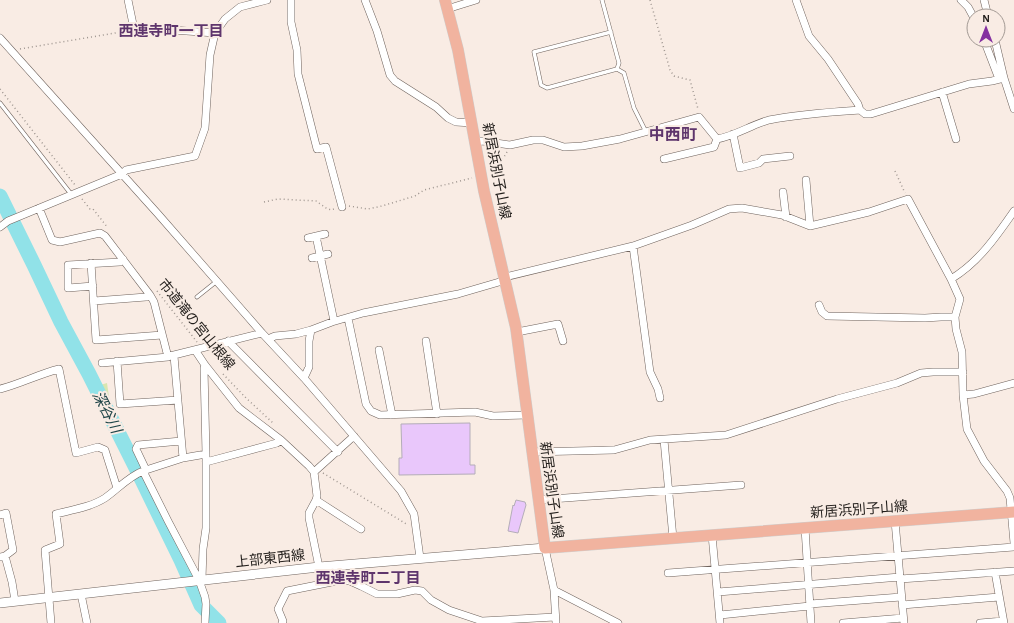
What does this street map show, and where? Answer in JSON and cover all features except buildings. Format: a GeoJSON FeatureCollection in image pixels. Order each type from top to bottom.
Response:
{"type":"FeatureCollection","features":[{"type":"Feature","properties":{"kind":"main road","name":"新居浜別子山線"},"geometry":{"type":"LineString","coordinates":[[446,4],[458,50],[484,191],[506,279],[517,332],[545,548],[1013,513]]}},
{"type":"Feature","properties":{"kind":"street"},"geometry":{"type":"LineString","coordinates":[[128,0],[134,29],[153,28],[215,34]]}},
{"type":"Feature","properties":{"kind":"street"},"geometry":{"type":"LineString","coordinates":[[3,223],[122,174],[126,170],[183,160],[195,156],[205,128],[210,55],[215,34],[225,19],[240,4],[266,0]]}},
{"type":"Feature","properties":{"kind":"street"},"geometry":{"type":"LineString","coordinates":[[291,0],[291,22],[297,50],[298,74],[317,149],[326,147],[342,207]]}},
{"type":"Feature","properties":{"kind":"street"},"geometry":{"type":"LineString","coordinates":[[365,0],[377,31],[385,62],[390,75],[395,81],[436,107],[448,118],[456,122],[472,123]]}},
{"type":"Feature","properties":{"kind":"street"},"geometry":{"type":"LineString","coordinates":[[446,4],[476,0]]}},
{"type":"Feature","properties":{"kind":"street"},"geometry":{"type":"LineString","coordinates":[[796,0],[808,36],[828,59],[864,114],[871,114],[969,84],[1002,78]]}},
{"type":"Feature","properties":{"kind":"street"},"geometry":{"type":"LineString","coordinates":[[960,0],[969,8]]}},
{"type":"Feature","properties":{"kind":"street"},"geometry":{"type":"LineString","coordinates":[[0,38],[262,333],[304,378],[401,492],[414,514],[418,531],[420,558]]}},
{"type":"Feature","properties":{"kind":"street"},"geometry":{"type":"LineString","coordinates":[[988,48],[1002,78],[1014,109]]}},
{"type":"Feature","properties":{"kind":"street"},"geometry":{"type":"LineString","coordinates":[[996,48],[1002,78]]}},
{"type":"Feature","properties":{"kind":"street"},"geometry":{"type":"LineString","coordinates":[[942,92],[956,139]]}},
{"type":"Feature","properties":{"kind":"street"},"geometry":{"type":"LineString","coordinates":[[717,139],[724,138],[769,120],[817,113],[860,110]]}},
{"type":"Feature","properties":{"kind":"street"},"geometry":{"type":"LineString","coordinates":[[475,142],[482,141],[510,145],[533,140],[543,140],[564,147],[582,146],[620,139],[699,117],[717,139]]}},
{"type":"Feature","properties":{"kind":"street"},"geometry":{"type":"LineString","coordinates":[[733,134],[740,168],[759,163],[763,159],[790,156]]}},
{"type":"Feature","properties":{"kind":"street"},"geometry":{"type":"LineString","coordinates":[[664,159],[714,147],[717,139]]}},
{"type":"Feature","properties":{"kind":"street"},"geometry":{"type":"LineString","coordinates":[[806,180],[810,226]]}},
{"type":"Feature","properties":{"kind":"street"},"geometry":{"type":"LineString","coordinates":[[783,192],[786,217]]}},
{"type":"Feature","properties":{"kind":"street"},"geometry":{"type":"LineString","coordinates":[[268,339],[275,336],[296,334],[312,330],[363,312],[458,294],[506,279],[633,246],[729,210],[742,208],[786,217],[810,226],[870,212],[908,199],[951,279],[960,299],[955,317],[956,329],[962,352],[963,395],[967,429],[984,461],[1007,491],[1010,498],[1013,513],[1014,543]]}},
{"type":"Feature","properties":{"kind":"street"},"geometry":{"type":"LineString","coordinates":[[39,208],[52,240],[60,242],[100,233],[105,236],[150,295],[154,302],[162,335],[171,356],[178,400],[183,458]]}},
{"type":"Feature","properties":{"kind":"street"},"geometry":{"type":"LineString","coordinates":[[951,279],[978,259],[1014,211]]}},
{"type":"Feature","properties":{"kind":"street"},"geometry":{"type":"LineString","coordinates":[[308,238],[325,234]]}},
{"type":"Feature","properties":{"kind":"street"},"geometry":{"type":"LineString","coordinates":[[316,236],[324,254]]}},
{"type":"Feature","properties":{"kind":"street"},"geometry":{"type":"LineString","coordinates":[[633,246],[650,372],[658,389],[660,398]]}},
{"type":"Feature","properties":{"kind":"street"},"geometry":{"type":"LineString","coordinates":[[312,258],[324,254]]}},
{"type":"Feature","properties":{"kind":"street"},"geometry":{"type":"LineString","coordinates":[[324,254],[320,259],[334,321]]}},
{"type":"Feature","properties":{"kind":"street"},"geometry":{"type":"LineString","coordinates":[[92,286],[68,288],[68,265],[120,262],[123,259]]}},
{"type":"Feature","properties":{"kind":"street"},"geometry":{"type":"LineString","coordinates":[[91,263],[96,340],[162,335]]}},
{"type":"Feature","properties":{"kind":"street"},"geometry":{"type":"LineString","coordinates":[[318,286],[326,285]]}},
{"type":"Feature","properties":{"kind":"street"},"geometry":{"type":"LineString","coordinates":[[94,301],[146,297],[150,295]]}},
{"type":"Feature","properties":{"kind":"street"},"geometry":{"type":"LineString","coordinates":[[819,305],[822,312],[827,316],[924,318],[955,317]]}},
{"type":"Feature","properties":{"kind":"street"},"geometry":{"type":"LineString","coordinates":[[348,318],[366,404],[371,411],[380,415],[392,416],[475,412],[492,416],[527,415]]}},
{"type":"Feature","properties":{"kind":"street"},"geometry":{"type":"LineString","coordinates":[[517,332],[558,324],[562,341]]}},
{"type":"Feature","properties":{"kind":"street"},"geometry":{"type":"LineString","coordinates":[[304,378],[309,367],[309,341],[312,330]]}},
{"type":"Feature","properties":{"kind":"street"},"geometry":{"type":"LineString","coordinates":[[102,362],[171,356],[262,333]]}},
{"type":"Feature","properties":{"kind":"street"},"geometry":{"type":"LineString","coordinates":[[228,341],[338,452]]}},
{"type":"Feature","properties":{"kind":"street"},"geometry":{"type":"LineString","coordinates":[[426,341],[438,414]]}},
{"type":"Feature","properties":{"kind":"street"},"geometry":{"type":"LineString","coordinates":[[198,349],[205,365],[239,408],[281,440],[310,466],[314,472],[317,496],[309,513],[309,518],[321,583]]}},
{"type":"Feature","properties":{"kind":"street"},"geometry":{"type":"LineString","coordinates":[[379,350],[392,416]]}},
{"type":"Feature","properties":{"kind":"street"},"geometry":{"type":"LineString","coordinates":[[117,361],[120,404],[178,400]]}},
{"type":"Feature","properties":{"kind":"street"},"geometry":{"type":"LineString","coordinates":[[200,580],[206,528],[205,365]]}},
{"type":"Feature","properties":{"kind":"street"},"geometry":{"type":"LineString","coordinates":[[0,389],[59,369],[76,453],[98,447],[105,450],[117,488]]}},
{"type":"Feature","properties":{"kind":"street"},"geometry":{"type":"LineString","coordinates":[[532,452],[614,450],[650,440],[726,435],[837,399],[897,383],[921,373],[963,372]]}},
{"type":"Feature","properties":{"kind":"street"},"geometry":{"type":"LineString","coordinates":[[963,395],[974,394],[1014,383]]}},
{"type":"Feature","properties":{"kind":"street"},"geometry":{"type":"LineString","coordinates":[[314,472],[354,436]]}},
{"type":"Feature","properties":{"kind":"street"},"geometry":{"type":"LineString","coordinates":[[206,462],[278,443],[281,440]]}},
{"type":"Feature","properties":{"kind":"street"},"geometry":{"type":"LineString","coordinates":[[664,440],[673,538]]}},
{"type":"Feature","properties":{"kind":"street"},"geometry":{"type":"LineString","coordinates":[[181,441],[138,445],[136,449],[144,471],[168,521],[200,580],[206,604],[204,614],[205,623]]}},
{"type":"Feature","properties":{"kind":"street"},"geometry":{"type":"LineString","coordinates":[[52,623],[45,550],[60,544],[56,514],[90,505],[105,498],[134,475],[144,471],[183,458],[206,454]]}},
{"type":"Feature","properties":{"kind":"street"},"geometry":{"type":"LineString","coordinates":[[538,500],[741,484]]}},
{"type":"Feature","properties":{"kind":"street"},"geometry":{"type":"LineString","coordinates":[[316,500],[361,529]]}},
{"type":"Feature","properties":{"kind":"street"},"geometry":{"type":"LineString","coordinates":[[0,515],[6,513],[13,550],[3,557],[12,582],[15,601]]}},
{"type":"Feature","properties":{"kind":"street"},"geometry":{"type":"LineString","coordinates":[[843,623],[903,621],[895,521]]}},
{"type":"Feature","properties":{"kind":"street"},"geometry":{"type":"LineString","coordinates":[[805,528],[812,623]]}},
{"type":"Feature","properties":{"kind":"street"},"geometry":{"type":"LineString","coordinates":[[712,535],[720,623]]}},
{"type":"Feature","properties":{"kind":"street"},"geometry":{"type":"LineString","coordinates":[[668,573],[1014,547]]}},
{"type":"Feature","properties":{"kind":"street"},"geometry":{"type":"LineString","coordinates":[[282,623],[283,621],[278,609],[287,590],[342,580],[350,581],[376,594],[397,594],[416,590],[422,592],[431,600],[449,610],[482,621],[555,620],[554,590],[545,548]]}},
{"type":"Feature","properties":{"kind":"street","name":"上部東西線"},"geometry":{"type":"LineString","coordinates":[[0,603],[319,567],[545,548]]}},
{"type":"Feature","properties":{"kind":"street"},"geometry":{"type":"LineString","coordinates":[[718,592],[809,584],[1014,571]]}},
{"type":"Feature","properties":{"kind":"street"},"geometry":{"type":"LineString","coordinates":[[980,623],[1003,622],[995,572]]}},
{"type":"Feature","properties":{"kind":"street"},"geometry":{"type":"LineString","coordinates":[[554,590],[618,623]]}},
{"type":"Feature","properties":{"kind":"street"},"geometry":{"type":"LineString","coordinates":[[81,594],[87,623]]}},
{"type":"Feature","properties":{"kind":"street"},"geometry":{"type":"LineString","coordinates":[[720,615],[810,605],[999,597]]}},
{"type":"Feature","properties":{"kind":"lane"},"geometry":{"type":"LineString","coordinates":[[602,0],[619,63],[617,69]]}},
{"type":"Feature","properties":{"kind":"lane"},"geometry":{"type":"LineString","coordinates":[[611,32],[534,52],[541,85],[547,88],[617,69],[624,73],[634,108],[646,132]]}},
{"type":"Feature","properties":{"kind":"lane"},"geometry":{"type":"LineString","coordinates":[[0,103],[71,194]]}},
{"type":"Feature","properties":{"kind":"lane"},"geometry":{"type":"LineString","coordinates":[[197,298],[217,281]]}},
{"type":"Feature","properties":{"kind":"path"},"geometry":{"type":"LineString","coordinates":[[650,0],[670,70],[674,76],[690,80],[699,117]]}},
{"type":"Feature","properties":{"kind":"path"},"geometry":{"type":"LineString","coordinates":[[13,52],[19,49],[60,41],[134,29]]}},
{"type":"Feature","properties":{"kind":"path"},"geometry":{"type":"LineString","coordinates":[[0,89],[80,191],[80,196],[90,209],[93,209],[112,234]]}},
{"type":"Feature","properties":{"kind":"path"},"geometry":{"type":"LineString","coordinates":[[264,202],[278,199],[316,201],[331,210],[352,205],[368,209],[382,206],[415,196],[424,190],[481,175],[492,169],[504,157],[510,145]]}},
{"type":"Feature","properties":{"kind":"path"},"geometry":{"type":"LineString","coordinates":[[895,171],[908,199]]}},
{"type":"Feature","properties":{"kind":"path","name":"市道滝の宮山根線"},"geometry":{"type":"LineString","coordinates":[[156,289],[195,338],[198,349]]}},
{"type":"Feature","properties":{"kind":"path","name":"市道滝の宮山根線"},"geometry":{"type":"LineString","coordinates":[[218,370],[275,425]]}},
{"type":"Feature","properties":{"kind":"path"},"geometry":{"type":"LineString","coordinates":[[321,467],[321,472],[418,531]]}},
{"type":"Feature","properties":{"kind":"green space"},"geometry":{"type":"Polygon","coordinates":[[[107,383],[110,404],[97,386],[107,383]]]}},
{"type":"Feature","properties":{"kind":"waterway","name":"深谷川"},"geometry":{"type":"LineString","coordinates":[[0,196],[61,322],[142,480],[201,605],[219,623]]}},
{"type":"Feature","properties":{"kind":"district","name":"西連寺町一丁目"},"geometry":{"type":"Point","coordinates":[171,31]}},
{"type":"Feature","properties":{"kind":"district","name":"中西町"},"geometry":{"type":"Point","coordinates":[673,134]}},
{"type":"Feature","properties":{"kind":"district","name":"西連寺町二丁目"},"geometry":{"type":"Point","coordinates":[368,578]}}]}
